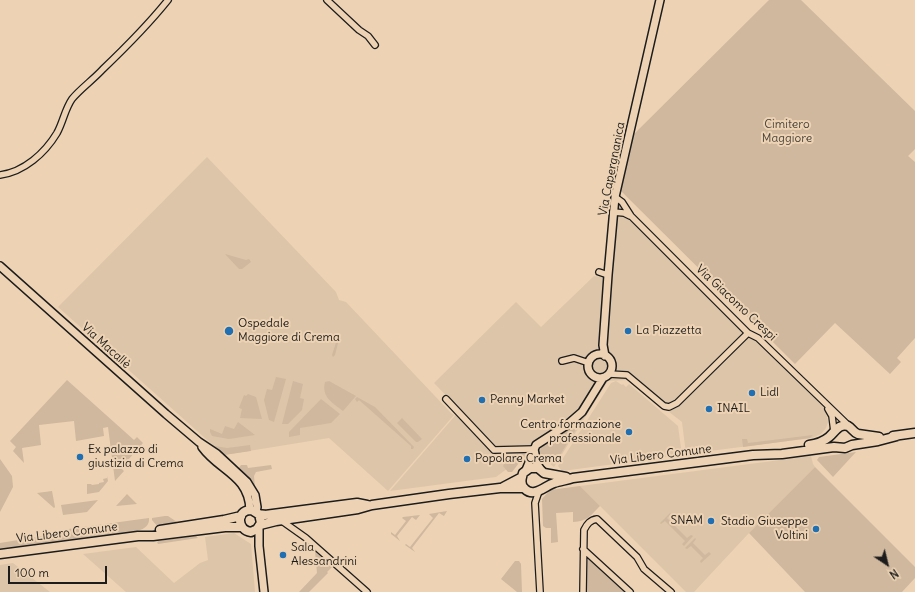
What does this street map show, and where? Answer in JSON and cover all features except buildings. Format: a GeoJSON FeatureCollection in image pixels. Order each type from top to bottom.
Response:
{"type":"FeatureCollection","features":[{"type":"Feature","properties":{"kind":"main road","name":"Via Libero Comune"},"geometry":{"type":"LineString","coordinates":[[251,532],[260,526],[282,521],[358,509],[372,505],[500,488],[526,490],[531,492],[541,490],[557,482],[573,478],[753,455],[817,444],[829,437],[839,427],[843,426],[864,436],[896,436],[915,434]]}},
{"type":"Feature","properties":{"kind":"main road"},"geometry":{"type":"LineString","coordinates":[[852,430],[855,440],[852,445]]}},
{"type":"Feature","properties":{"kind":"main road"},"geometry":{"type":"LineString","coordinates":[[834,432],[833,439],[839,447]]}},
{"type":"Feature","properties":{"kind":"main road","name":"Via Libero Comune"},"geometry":{"type":"LineString","coordinates":[[753,455],[782,454],[839,447],[845,448],[852,445],[878,441],[896,436]]}},
{"type":"Feature","properties":{"kind":"main road","name":"Via Libero Comune"},"geometry":{"type":"LineString","coordinates":[[500,488],[534,468],[557,477],[573,478]]}},
{"type":"Feature","properties":{"kind":"main road"},"geometry":{"type":"LineString","coordinates":[[541,490],[546,481],[543,472]]}},
{"type":"Feature","properties":{"kind":"main road"},"geometry":{"type":"LineString","coordinates":[[524,474],[521,481],[526,490]]}},
{"type":"Feature","properties":{"kind":"main road","name":"Via Libero Comune"},"geometry":{"type":"LineString","coordinates":[[138,536],[152,531],[224,520],[241,516],[245,512],[276,514],[357,503],[372,505]]}},
{"type":"Feature","properties":{"kind":"main road"},"geometry":{"type":"LineString","coordinates":[[255,512],[261,520],[260,526]]}},
{"type":"Feature","properties":{"kind":"main road"},"geometry":{"type":"LineString","coordinates":[[241,516],[240,521],[242,526],[251,532]]}},
{"type":"Feature","properties":{"kind":"main road","name":"Via Libero Comune"},"geometry":{"type":"LineString","coordinates":[[0,554],[138,536],[153,536],[242,526]]}},
{"type":"Feature","properties":{"kind":"street"},"geometry":{"type":"LineString","coordinates":[[0,175],[9,174],[22,168],[48,146],[57,132],[72,99],[147,26],[168,0]]}},
{"type":"Feature","properties":{"kind":"street"},"geometry":{"type":"LineString","coordinates":[[327,0],[359,30],[368,36],[375,45]]}},
{"type":"Feature","properties":{"kind":"street","name":"Via Capergnanica"},"geometry":{"type":"LineString","coordinates":[[524,474],[534,449],[539,442],[567,425],[578,415],[588,404],[603,376],[612,368],[612,364],[608,358],[602,355],[613,212],[615,197],[660,0]]}},
{"type":"Feature","properties":{"kind":"street","name":"Via Giacomo Crespi"},"geometry":{"type":"LineString","coordinates":[[615,197],[622,202],[630,216],[748,333],[758,338],[852,430]]}},
{"type":"Feature","properties":{"kind":"street"},"geometry":{"type":"LineString","coordinates":[[613,212],[624,213],[630,216]]}},
{"type":"Feature","properties":{"kind":"street","name":"Via Macallè"},"geometry":{"type":"LineString","coordinates":[[0,266],[198,442],[217,454],[247,482],[255,495],[257,507],[255,512]]}},
{"type":"Feature","properties":{"kind":"street"},"geometry":{"type":"LineString","coordinates":[[599,272],[608,275]]}},
{"type":"Feature","properties":{"kind":"street"},"geometry":{"type":"LineString","coordinates":[[603,376],[627,376],[664,406],[669,407],[677,403],[748,333]]}},
{"type":"Feature","properties":{"kind":"street"},"geometry":{"type":"LineString","coordinates":[[562,361],[574,358],[590,362],[594,357],[602,355]]}},
{"type":"Feature","properties":{"kind":"street","name":"Via Capergnanica"},"geometry":{"type":"LineString","coordinates":[[590,362],[590,371],[603,376]]}},
{"type":"Feature","properties":{"kind":"street"},"geometry":{"type":"LineString","coordinates":[[446,399],[494,450],[534,449],[537,464],[543,472]]}},
{"type":"Feature","properties":{"kind":"street","name":"Via Giacomo Crespi"},"geometry":{"type":"LineString","coordinates":[[827,406],[832,416],[834,432]]}},
{"type":"Feature","properties":{"kind":"street"},"geometry":{"type":"LineString","coordinates":[[526,490],[535,504]]}},
{"type":"Feature","properties":{"kind":"street"},"geometry":{"type":"LineString","coordinates":[[540,592],[535,504],[541,490]]}},
{"type":"Feature","properties":{"kind":"street"},"geometry":{"type":"LineString","coordinates":[[583,592],[584,530],[592,519],[597,518],[637,557],[640,565],[644,569],[671,592]]}},
{"type":"Feature","properties":{"kind":"street"},"geometry":{"type":"LineString","coordinates":[[282,521],[306,538],[367,592]]}},
{"type":"Feature","properties":{"kind":"street"},"geometry":{"type":"LineString","coordinates":[[260,526],[259,546],[264,592]]}},
{"type":"Feature","properties":{"kind":"street"},"geometry":{"type":"LineString","coordinates":[[251,532],[259,546]]}},
{"type":"Feature","properties":{"kind":"street"},"geometry":{"type":"LineString","coordinates":[[583,549],[630,592]]}},
{"type":"Feature","properties":{"kind":"shaded area","name":"Ospedale Maggiore di Crema"},"geometry":{"type":"Polygon","coordinates":[[[207,157],[336,292],[339,300],[346,302],[454,415],[388,491],[329,438],[224,455],[58,307],[207,157]]]}},
{"type":"Feature","properties":{"kind":"shaded area"},"geometry":{"type":"Polygon","coordinates":[[[618,201],[826,408],[828,422],[826,428],[821,434],[812,438],[686,454],[682,422],[628,380],[608,381],[554,467],[539,455],[524,456],[496,477],[390,491],[460,410],[434,383],[516,302],[541,327],[594,276],[610,278],[618,201]]]}},
{"type":"Feature","properties":{"kind":"shaded area","name":"Centro formazione professionale"},"geometry":{"type":"Polygon","coordinates":[[[616,381],[626,387],[629,384],[678,426],[682,455],[562,471],[558,466],[611,383],[616,381]]]}},
{"type":"Feature","properties":{"kind":"shaded area"},"geometry":{"type":"Polygon","coordinates":[[[811,456],[815,467],[749,533],[694,592],[686,592],[580,486],[811,456]]]}},
{"type":"Feature","properties":{"kind":"shaded area"},"geometry":{"type":"Polygon","coordinates":[[[234,533],[251,544],[255,592],[126,592],[83,554],[136,547],[174,583],[200,563],[208,560],[205,537],[234,533]]]}},
{"type":"Feature","properties":{"kind":"shaded area"},"geometry":{"type":"Polygon","coordinates":[[[13,563],[50,592],[0,592],[0,565],[13,563]]]}},
{"type":"Feature","properties":{"kind":"green space","name":"Cimitero Maggiore"},"geometry":{"type":"Polygon","coordinates":[[[769,0],[801,0],[915,111],[915,149],[908,156],[915,162],[915,338],[897,358],[901,362],[890,374],[835,323],[795,364],[620,190],[631,137],[769,0]]]}},
{"type":"Feature","properties":{"kind":"green space"},"geometry":{"type":"Polygon","coordinates":[[[225,254],[246,260],[249,259],[251,262],[242,269],[239,269],[225,254]]]}},
{"type":"Feature","properties":{"kind":"green space"},"geometry":{"type":"Polygon","coordinates":[[[339,333],[340,335],[335,355],[333,357],[332,355],[339,333]]]}},
{"type":"Feature","properties":{"kind":"green space"},"geometry":{"type":"Polygon","coordinates":[[[276,377],[286,379],[274,422],[269,420],[264,400],[267,389],[272,390],[276,377]]]}},
{"type":"Feature","properties":{"kind":"green space"},"geometry":{"type":"Polygon","coordinates":[[[67,380],[134,440],[137,437],[143,443],[121,468],[124,471],[115,481],[108,427],[103,428],[104,436],[76,441],[74,421],[39,425],[41,445],[22,448],[24,463],[13,451],[16,447],[10,441],[67,380]]]}},
{"type":"Feature","properties":{"kind":"green space"},"geometry":{"type":"Polygon","coordinates":[[[293,381],[303,384],[300,398],[304,399],[302,410],[288,424],[282,424],[293,381]]]}},
{"type":"Feature","properties":{"kind":"green space"},"geometry":{"type":"Polygon","coordinates":[[[329,381],[356,396],[343,411],[326,396],[324,387],[325,382],[329,381]]]}},
{"type":"Feature","properties":{"kind":"green space"},"geometry":{"type":"Polygon","coordinates":[[[248,394],[256,397],[262,419],[240,418],[242,409],[239,408],[244,395],[246,396],[248,394]]]}},
{"type":"Feature","properties":{"kind":"green space"},"geometry":{"type":"Polygon","coordinates":[[[357,397],[375,407],[414,447],[413,449],[411,449],[411,446],[359,400],[357,402],[355,399],[357,397]]]}},
{"type":"Feature","properties":{"kind":"green space"},"geometry":{"type":"Polygon","coordinates":[[[321,399],[340,414],[331,423],[300,428],[300,435],[289,437],[289,432],[321,399]]]}},
{"type":"Feature","properties":{"kind":"green space"},"geometry":{"type":"Polygon","coordinates":[[[588,410],[555,463],[550,463],[540,453],[542,447],[548,441],[570,429],[588,410]]]}},
{"type":"Feature","properties":{"kind":"green space"},"geometry":{"type":"Polygon","coordinates":[[[402,418],[422,439],[416,442],[397,423],[402,418]]]}},
{"type":"Feature","properties":{"kind":"green space"},"geometry":{"type":"Polygon","coordinates":[[[238,422],[255,435],[229,439],[212,436],[210,432],[210,429],[222,434],[225,426],[234,429],[238,422]]]}},
{"type":"Feature","properties":{"kind":"green space"},"geometry":{"type":"Polygon","coordinates":[[[813,435],[810,438],[743,447],[742,439],[747,439],[748,443],[813,435]]]}},
{"type":"Feature","properties":{"kind":"green space"},"geometry":{"type":"Polygon","coordinates":[[[250,445],[251,451],[224,455],[215,446],[227,448],[250,445]]]}},
{"type":"Feature","properties":{"kind":"green space"},"geometry":{"type":"Polygon","coordinates":[[[856,452],[833,477],[817,460],[819,457],[856,452]]]}},
{"type":"Feature","properties":{"kind":"green space"},"geometry":{"type":"Polygon","coordinates":[[[523,453],[527,456],[522,459],[512,472],[508,472],[503,466],[508,456],[523,453]]]}},
{"type":"Feature","properties":{"kind":"green space"},"geometry":{"type":"Polygon","coordinates":[[[0,459],[12,476],[13,487],[0,512],[0,459]]]}},
{"type":"Feature","properties":{"kind":"green space"},"geometry":{"type":"Polygon","coordinates":[[[241,465],[247,465],[248,468],[271,465],[272,469],[256,472],[254,476],[255,487],[238,469],[241,465]]]}},
{"type":"Feature","properties":{"kind":"green space","name":"Stadio Giuseppe Voltini"},"geometry":{"type":"Polygon","coordinates":[[[815,467],[915,567],[915,578],[902,592],[805,592],[749,533],[815,467]]]}},
{"type":"Feature","properties":{"kind":"green space"},"geometry":{"type":"Polygon","coordinates":[[[107,476],[108,481],[99,492],[87,494],[87,484],[92,485],[104,482],[103,479],[107,478],[107,476]]]}},
{"type":"Feature","properties":{"kind":"green space"},"geometry":{"type":"Polygon","coordinates":[[[580,486],[600,506],[588,517],[573,522],[573,512],[556,513],[558,542],[551,543],[551,528],[546,528],[543,526],[542,499],[550,490],[580,486]]]}},
{"type":"Feature","properties":{"kind":"green space"},"geometry":{"type":"Polygon","coordinates":[[[52,491],[55,507],[54,508],[37,493],[52,491]]]}},
{"type":"Feature","properties":{"kind":"green space"},"geometry":{"type":"Polygon","coordinates":[[[127,494],[137,504],[116,506],[127,494]]]}},
{"type":"Feature","properties":{"kind":"green space"},"geometry":{"type":"Polygon","coordinates":[[[98,500],[87,512],[63,515],[61,505],[98,500]]]}},
{"type":"Feature","properties":{"kind":"green space"},"geometry":{"type":"Polygon","coordinates":[[[447,511],[444,516],[439,513],[412,548],[415,552],[405,545],[406,544],[410,547],[433,518],[429,514],[447,511]]]}},
{"type":"Feature","properties":{"kind":"green space"},"geometry":{"type":"Polygon","coordinates":[[[670,513],[671,514],[667,518],[687,538],[691,535],[693,536],[684,546],[682,544],[685,541],[665,521],[661,524],[660,523],[670,513]]]}},
{"type":"Feature","properties":{"kind":"green space"},"geometry":{"type":"Polygon","coordinates":[[[420,515],[416,520],[412,517],[397,536],[400,541],[391,534],[391,532],[395,535],[406,521],[402,518],[403,517],[420,515]]]}},
{"type":"Feature","properties":{"kind":"green space"},"geometry":{"type":"Polygon","coordinates":[[[168,516],[177,522],[221,518],[158,527],[152,520],[152,518],[168,516]]]}},
{"type":"Feature","properties":{"kind":"green space"},"geometry":{"type":"Polygon","coordinates":[[[149,518],[148,525],[140,530],[129,533],[0,550],[0,543],[55,534],[61,530],[149,518]]]}},
{"type":"Feature","properties":{"kind":"green space"},"geometry":{"type":"Polygon","coordinates":[[[196,536],[198,538],[158,544],[157,542],[158,541],[196,536]]]}},
{"type":"Feature","properties":{"kind":"green space"},"geometry":{"type":"Polygon","coordinates":[[[695,538],[696,539],[693,543],[705,555],[709,552],[711,554],[701,563],[700,561],[703,558],[691,546],[687,549],[685,548],[695,538]]]}},
{"type":"Feature","properties":{"kind":"green space"},"geometry":{"type":"Polygon","coordinates":[[[315,551],[332,567],[309,592],[299,592],[317,573],[315,551]]]}},
{"type":"Feature","properties":{"kind":"green space"},"geometry":{"type":"Polygon","coordinates":[[[591,558],[625,592],[586,592],[585,564],[586,560],[591,558]]]}},
{"type":"Feature","properties":{"kind":"green space"},"geometry":{"type":"Polygon","coordinates":[[[515,561],[519,561],[521,564],[522,592],[517,592],[501,579],[515,561]]]}},
{"type":"Feature","properties":{"kind":"place","name":"Ospedale Maggiore di Crema"},"geometry":{"type":"Point","coordinates":[229,331]}},
{"type":"Feature","properties":{"kind":"place","name":"La Piazzetta"},"geometry":{"type":"Point","coordinates":[628,331]}},
{"type":"Feature","properties":{"kind":"place","name":"Lidl"},"geometry":{"type":"Point","coordinates":[752,393]}},
{"type":"Feature","properties":{"kind":"place","name":"Penny Market"},"geometry":{"type":"Point","coordinates":[482,400]}},
{"type":"Feature","properties":{"kind":"place","name":"INAIL"},"geometry":{"type":"Point","coordinates":[709,409]}},
{"type":"Feature","properties":{"kind":"place","name":"Centro formazione professionale"},"geometry":{"type":"Point","coordinates":[629,432]}},
{"type":"Feature","properties":{"kind":"place","name":"Ex palazzo di giustizia di Crema"},"geometry":{"type":"Point","coordinates":[80,457]}},
{"type":"Feature","properties":{"kind":"place","name":"Popolare Crema"},"geometry":{"type":"Point","coordinates":[467,459]}},
{"type":"Feature","properties":{"kind":"place","name":"SNAM"},"geometry":{"type":"Point","coordinates":[711,521]}},
{"type":"Feature","properties":{"kind":"place","name":"Stadio Giuseppe Voltini"},"geometry":{"type":"Point","coordinates":[816,529]}},
{"type":"Feature","properties":{"kind":"place","name":"Sala Alessandrini"},"geometry":{"type":"Point","coordinates":[283,555]}}]}
